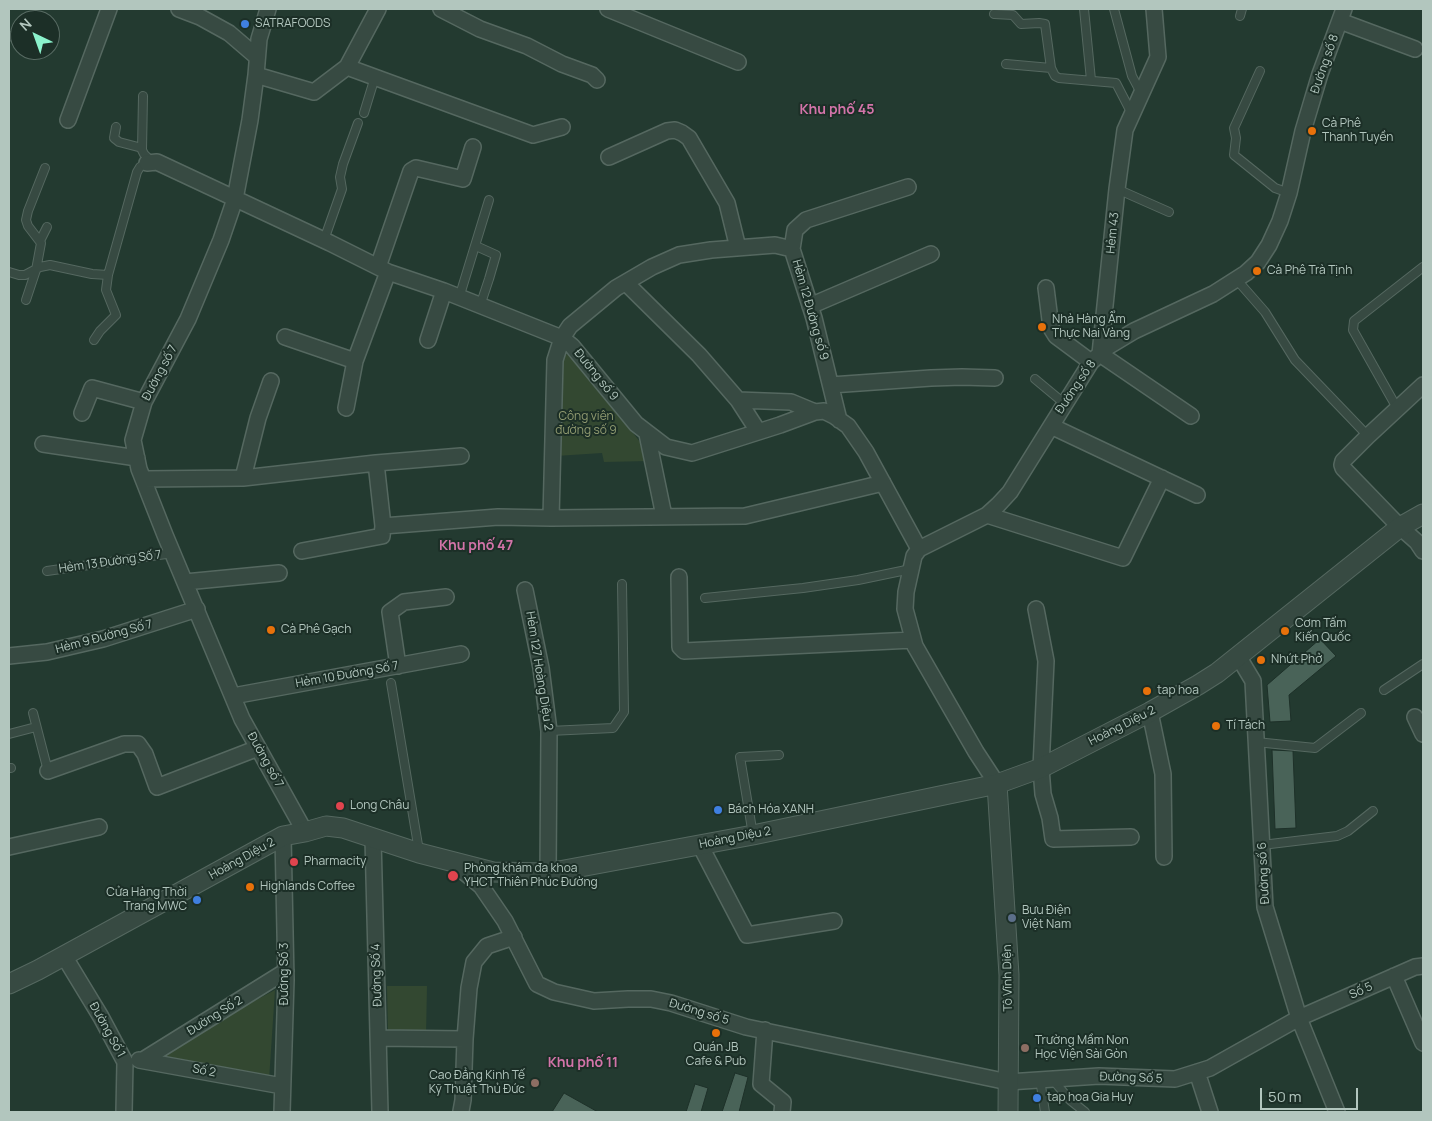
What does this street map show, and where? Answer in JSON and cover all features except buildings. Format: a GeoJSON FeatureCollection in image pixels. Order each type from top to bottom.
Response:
{"type":"FeatureCollection","features":[{"type":"Feature","properties":{"kind":"street"},"geometry":{"type":"LineString","coordinates":[[68,120],[109,9]]}},
{"type":"Feature","properties":{"kind":"street"},"geometry":{"type":"LineString","coordinates":[[179,9],[200,17],[229,33],[257,57]]}},
{"type":"Feature","properties":{"kind":"street","name":"Đường số 7"},"geometry":{"type":"LineString","coordinates":[[268,9],[259,39],[250,120],[234,199],[221,240],[188,319],[144,402],[133,440],[143,479],[242,719],[305,832]]}},
{"type":"Feature","properties":{"kind":"street"},"geometry":{"type":"LineString","coordinates":[[256,75],[314,92],[347,66],[378,9]]}},
{"type":"Feature","properties":{"kind":"street"},"geometry":{"type":"LineString","coordinates":[[441,9],[480,30],[527,46],[562,64],[592,75],[597,80]]}},
{"type":"Feature","properties":{"kind":"street"},"geometry":{"type":"LineString","coordinates":[[608,9],[738,62]]}},
{"type":"Feature","properties":{"kind":"street","name":"Hẻm 43"},"geometry":{"type":"LineString","coordinates":[[1095,358],[1125,130],[1158,57],[1154,9]]}},
{"type":"Feature","properties":{"kind":"street"},"geometry":{"type":"LineString","coordinates":[[1342,15],[1415,49]]}},
{"type":"Feature","properties":{"kind":"street","name":"Đường số 8"},"geometry":{"type":"LineString","coordinates":[[919,549],[988,515],[1010,492],[1095,358],[1109,346],[1134,331],[1213,294],[1237,280],[1258,262],[1269,245],[1280,221],[1320,74],[1342,15]]}},
{"type":"Feature","properties":{"kind":"street"},"geometry":{"type":"LineString","coordinates":[[347,66],[533,135],[562,127]]}},
{"type":"Feature","properties":{"kind":"street"},"geometry":{"type":"LineString","coordinates":[[609,157],[667,131],[675,130],[682,133],[689,138],[727,203],[738,248]]}},
{"type":"Feature","properties":{"kind":"street"},"geometry":{"type":"LineString","coordinates":[[346,408],[355,361],[411,171],[416,168],[463,180],[473,146]]}},
{"type":"Feature","properties":{"kind":"street","name":"Đường số 9"},"geometry":{"type":"LineString","coordinates":[[147,157],[383,269],[562,338],[572,346],[636,424],[666,447],[692,453],[815,412]]}},
{"type":"Feature","properties":{"kind":"street"},"geometry":{"type":"LineString","coordinates":[[792,249],[794,230],[806,220],[908,187]]}},
{"type":"Feature","properties":{"kind":"street","name":"Hẻm 12 Đường số 9"},"geometry":{"type":"LineString","coordinates":[[562,338],[570,326],[616,288],[652,267],[679,255],[775,245],[792,249],[810,306],[840,420]]}},
{"type":"Feature","properties":{"kind":"street"},"geometry":{"type":"LineString","coordinates":[[810,306],[931,254]]}},
{"type":"Feature","properties":{"kind":"street"},"geometry":{"type":"LineString","coordinates":[[626,282],[699,356],[738,400],[758,431]]}},
{"type":"Feature","properties":{"kind":"street"},"geometry":{"type":"LineString","coordinates":[[1046,288],[1051,328],[1056,336],[1191,416]]}},
{"type":"Feature","properties":{"kind":"street"},"geometry":{"type":"LineString","coordinates":[[428,340],[444,291]]}},
{"type":"Feature","properties":{"kind":"street"},"geometry":{"type":"LineString","coordinates":[[285,337],[355,361]]}},
{"type":"Feature","properties":{"kind":"street"},"geometry":{"type":"LineString","coordinates":[[552,518],[555,360],[562,338]]}},
{"type":"Feature","properties":{"kind":"street"},"geometry":{"type":"LineString","coordinates":[[831,385],[931,378],[995,378]]}},
{"type":"Feature","properties":{"kind":"street"},"geometry":{"type":"LineString","coordinates":[[243,478],[258,418],[270,381]]}},
{"type":"Feature","properties":{"kind":"street"},"geometry":{"type":"LineString","coordinates":[[1423,385],[1342,461],[1343,468],[1417,542],[1423,551]]}},
{"type":"Feature","properties":{"kind":"street"},"geometry":{"type":"LineString","coordinates":[[82,413],[92,388],[144,402]]}},
{"type":"Feature","properties":{"kind":"street"},"geometry":{"type":"LineString","coordinates":[[738,400],[791,402],[815,412],[824,411],[848,426],[866,452],[919,549],[914,556],[906,592],[905,609],[913,640],[997,784]]}},
{"type":"Feature","properties":{"kind":"street"},"geometry":{"type":"LineString","coordinates":[[1051,426],[1197,496]]}},
{"type":"Feature","properties":{"kind":"street"},"geometry":{"type":"LineString","coordinates":[[647,434],[664,516]]}},
{"type":"Feature","properties":{"kind":"street"},"geometry":{"type":"LineString","coordinates":[[42,444],[137,458]]}},
{"type":"Feature","properties":{"kind":"street"},"geometry":{"type":"LineString","coordinates":[[143,479],[243,478],[376,463],[461,456]]}},
{"type":"Feature","properties":{"kind":"street"},"geometry":{"type":"LineString","coordinates":[[302,551],[382,536],[383,526],[376,463]]}},
{"type":"Feature","properties":{"kind":"street"},"geometry":{"type":"LineString","coordinates":[[988,515],[1123,558],[1162,478]]}},
{"type":"Feature","properties":{"kind":"street"},"geometry":{"type":"LineString","coordinates":[[383,526],[498,517],[744,516],[882,483]]}},
{"type":"Feature","properties":{"kind":"street","name":"Hoàng Diệu 2"},"geometry":{"type":"LineString","coordinates":[[9,984],[64,956],[283,836],[326,826],[343,828],[420,854],[492,872],[548,872],[753,835],[997,784],[1041,768],[1198,685],[1238,656],[1400,527],[1423,514]]}},
{"type":"Feature","properties":{"kind":"street"},"geometry":{"type":"LineString","coordinates":[[185,582],[279,573]]}},
{"type":"Feature","properties":{"kind":"street"},"geometry":{"type":"LineString","coordinates":[[680,577],[680,646],[684,652],[913,640]]}},
{"type":"Feature","properties":{"kind":"street","name":"Hẻm 127 Hoàng Diệu 2"},"geometry":{"type":"LineString","coordinates":[[526,590],[549,731],[548,872]]}},
{"type":"Feature","properties":{"kind":"street"},"geometry":{"type":"LineString","coordinates":[[398,666],[390,612],[404,602],[446,597]]}},
{"type":"Feature","properties":{"kind":"street","name":"Hẻm 9 Đường Số 7"},"geometry":{"type":"LineString","coordinates":[[9,656],[47,652],[103,639],[197,609]]}},
{"type":"Feature","properties":{"kind":"street"},"geometry":{"type":"LineString","coordinates":[[1036,609],[1046,661],[1041,768],[1043,794],[1054,839],[1131,837]]}},
{"type":"Feature","properties":{"kind":"street","name":"Hẻm 10 Đường Số 7"},"geometry":{"type":"LineString","coordinates":[[233,696],[461,654]]}},
{"type":"Feature","properties":{"kind":"street","name":"Đường số 6"},"geometry":{"type":"LineString","coordinates":[[1238,656],[1253,681],[1265,907],[1299,1018],[1337,1112]]}},
{"type":"Feature","properties":{"kind":"street"},"geometry":{"type":"LineString","coordinates":[[1150,712],[1163,774],[1164,858]]}},
{"type":"Feature","properties":{"kind":"street"},"geometry":{"type":"LineString","coordinates":[[1415,717],[1423,734]]}},
{"type":"Feature","properties":{"kind":"street"},"geometry":{"type":"LineString","coordinates":[[48,771],[124,744],[138,744],[145,754],[157,787],[258,748]]}},
{"type":"Feature","properties":{"kind":"street","name":"Tô Vĩnh Diện"},"geometry":{"type":"LineString","coordinates":[[997,784],[1009,975],[1008,1112]]}},
{"type":"Feature","properties":{"kind":"street"},"geometry":{"type":"LineString","coordinates":[[9,847],[99,827]]}},
{"type":"Feature","properties":{"kind":"street","name":"Đường Số 3"},"geometry":{"type":"LineString","coordinates":[[282,1112],[286,971],[283,836]]}},
{"type":"Feature","properties":{"kind":"street","name":"Đường Số 4"},"geometry":{"type":"LineString","coordinates":[[373,838],[380,1112]]}},
{"type":"Feature","properties":{"kind":"street"},"geometry":{"type":"LineString","coordinates":[[700,845],[747,935],[834,921]]}},
{"type":"Feature","properties":{"kind":"street","name":"Đường số 5"},"geometry":{"type":"LineString","coordinates":[[453,863],[481,886],[505,921],[537,984],[554,992],[594,1001],[651,999],[671,1002],[746,1026],[1008,1082]]}},
{"type":"Feature","properties":{"kind":"street"},"geometry":{"type":"LineString","coordinates":[[461,1111],[468,988],[474,962],[487,946],[514,937]]}},
{"type":"Feature","properties":{"kind":"street","name":"Đường Số 1"},"geometry":{"type":"LineString","coordinates":[[64,956],[101,1017],[124,1062],[124,1112]]}},
{"type":"Feature","properties":{"kind":"street","name":"Số 5"},"geometry":{"type":"LineString","coordinates":[[1299,1018],[1415,967],[1423,966]]}},
{"type":"Feature","properties":{"kind":"street","name":"Đường Số 2"},"geometry":{"type":"LineString","coordinates":[[143,1060],[286,971]]}},
{"type":"Feature","properties":{"kind":"street"},"geometry":{"type":"LineString","coordinates":[[1394,976],[1423,1043]]}},
{"type":"Feature","properties":{"kind":"street","name":"Đường Số 5"},"geometry":{"type":"LineString","coordinates":[[1008,1082],[1099,1076],[1175,1079],[1210,1068],[1299,1018]]}},
{"type":"Feature","properties":{"kind":"street"},"geometry":{"type":"LineString","coordinates":[[765,1030],[761,1084],[783,1102],[782,1112]]}},
{"type":"Feature","properties":{"kind":"street"},"geometry":{"type":"LineString","coordinates":[[378,1038],[465,1039]]}},
{"type":"Feature","properties":{"kind":"street","name":"Số 2"},"geometry":{"type":"LineString","coordinates":[[124,1062],[143,1060],[282,1086]]}},
{"type":"Feature","properties":{"kind":"street"},"geometry":{"type":"LineString","coordinates":[[1197,1072],[1210,1112]]}},
{"type":"Feature","properties":{"kind":"lane"},"geometry":{"type":"LineString","coordinates":[[1084,9],[1091,80]]}},
{"type":"Feature","properties":{"kind":"lane"},"geometry":{"type":"LineString","coordinates":[[1114,9],[1132,76],[1141,93]]}},
{"type":"Feature","properties":{"kind":"lane"},"geometry":{"type":"LineString","coordinates":[[994,14],[1013,15],[1021,24],[1045,24],[1051,68],[1055,76],[1118,84],[1132,114]]}},
{"type":"Feature","properties":{"kind":"lane"},"geometry":{"type":"LineString","coordinates":[[1006,64],[1051,68]]}},
{"type":"Feature","properties":{"kind":"lane"},"geometry":{"type":"LineString","coordinates":[[1260,71],[1234,128],[1236,138],[1234,155],[1275,188],[1289,193]]}},
{"type":"Feature","properties":{"kind":"lane"},"geometry":{"type":"LineString","coordinates":[[364,113],[374,77]]}},
{"type":"Feature","properties":{"kind":"lane"},"geometry":{"type":"LineString","coordinates":[[94,340],[116,315],[106,290],[108,275],[137,172],[147,157],[143,96]]}},
{"type":"Feature","properties":{"kind":"lane"},"geometry":{"type":"LineString","coordinates":[[324,240],[342,189],[340,177],[343,164],[358,123]]}},
{"type":"Feature","properties":{"kind":"lane"},"geometry":{"type":"LineString","coordinates":[[116,127],[114,138],[147,157]]}},
{"type":"Feature","properties":{"kind":"lane"},"geometry":{"type":"LineString","coordinates":[[40,241],[30,231],[26,220],[45,168]]}},
{"type":"Feature","properties":{"kind":"lane"},"geometry":{"type":"LineString","coordinates":[[1117,189],[1169,212]]}},
{"type":"Feature","properties":{"kind":"lane"},"geometry":{"type":"LineString","coordinates":[[459,298],[489,200]]}},
{"type":"Feature","properties":{"kind":"lane"},"geometry":{"type":"LineString","coordinates":[[26,300],[36,270],[40,241],[47,227]]}},
{"type":"Feature","properties":{"kind":"lane"},"geometry":{"type":"LineString","coordinates":[[476,246],[496,254],[479,306]]}},
{"type":"Feature","properties":{"kind":"lane"},"geometry":{"type":"LineString","coordinates":[[9,272],[25,275],[44,266],[56,265],[92,274],[108,275]]}},
{"type":"Feature","properties":{"kind":"lane"},"geometry":{"type":"LineString","coordinates":[[1397,408],[1353,330],[1354,321],[1423,267]]}},
{"type":"Feature","properties":{"kind":"lane"},"geometry":{"type":"LineString","coordinates":[[1237,280],[1265,312],[1295,360],[1368,436]]}},
{"type":"Feature","properties":{"kind":"lane"},"geometry":{"type":"LineString","coordinates":[[1035,379],[1065,404]]}},
{"type":"Feature","properties":{"kind":"lane","name":"Hẻm 13 Đường Số 7"},"geometry":{"type":"LineString","coordinates":[[47,571],[173,553]]}},
{"type":"Feature","properties":{"kind":"lane"},"geometry":{"type":"LineString","coordinates":[[705,598],[803,588],[858,580],[911,569]]}},
{"type":"Feature","properties":{"kind":"lane"},"geometry":{"type":"LineString","coordinates":[[549,731],[613,728],[624,712],[622,584]]}},
{"type":"Feature","properties":{"kind":"lane"},"geometry":{"type":"LineString","coordinates":[[1384,690],[1423,664]]}},
{"type":"Feature","properties":{"kind":"lane"},"geometry":{"type":"LineString","coordinates":[[392,683],[420,854]]}},
{"type":"Feature","properties":{"kind":"lane"},"geometry":{"type":"LineString","coordinates":[[34,712],[36,727],[48,771]]}},
{"type":"Feature","properties":{"kind":"lane"},"geometry":{"type":"LineString","coordinates":[[1256,742],[1315,748],[1361,713]]}},
{"type":"Feature","properties":{"kind":"lane"},"geometry":{"type":"LineString","coordinates":[[9,734],[36,727]]}},
{"type":"Feature","properties":{"kind":"lane"},"geometry":{"type":"LineString","coordinates":[[753,835],[740,757],[778,755]]}},
{"type":"Feature","properties":{"kind":"lane"},"geometry":{"type":"LineString","coordinates":[[1262,845],[1337,836],[1348,831],[1373,811]]}},
{"type":"Feature","properties":{"kind":"lane"},"geometry":{"type":"LineString","coordinates":[[1045,1112],[1046,1080]]}},
{"type":"Feature","properties":{"kind":"lane"},"geometry":{"type":"LineString","coordinates":[[1046,1080],[1085,1112]]}},
{"type":"Feature","properties":{"kind":"green space","name":"Công viên đường số 9"},"geometry":{"type":"Polygon","coordinates":[[[563,354],[570,355],[641,443],[649,461],[604,462],[602,453],[556,456],[557,361],[563,354]]]}},
{"type":"Feature","properties":{"kind":"green space"},"geometry":{"type":"Polygon","coordinates":[[[387,986],[427,986],[426,1035],[388,1033],[387,986]]]}},
{"type":"Feature","properties":{"kind":"green space"},"geometry":{"type":"Polygon","coordinates":[[[275,990],[269,1080],[143,1060],[275,990]]]}},
{"type":"Feature","properties":{"kind":"place","name":"SATRAFOODS"},"geometry":{"type":"Point","coordinates":[245,24]}},
{"type":"Feature","properties":{"kind":"place","name":"Cà Phê Thanh Tuyền"},"geometry":{"type":"Point","coordinates":[1312,131]}},
{"type":"Feature","properties":{"kind":"place","name":"Cà Phê Trà Tịnh"},"geometry":{"type":"Point","coordinates":[1257,271]}},
{"type":"Feature","properties":{"kind":"place","name":"Nhà Hàng Ẩm Thực Nai Vàng"},"geometry":{"type":"Point","coordinates":[1042,327]}},
{"type":"Feature","properties":{"kind":"place","name":"Cà Phê Gạch"},"geometry":{"type":"Point","coordinates":[271,630]}},
{"type":"Feature","properties":{"kind":"place","name":"Cơm Tấm Kiến Quốc"},"geometry":{"type":"Point","coordinates":[1285,631]}},
{"type":"Feature","properties":{"kind":"place","name":"Nhứt Phở"},"geometry":{"type":"Point","coordinates":[1261,660]}},
{"type":"Feature","properties":{"kind":"place","name":"tap hoa"},"geometry":{"type":"Point","coordinates":[1147,691]}},
{"type":"Feature","properties":{"kind":"place","name":"Tí Tách"},"geometry":{"type":"Point","coordinates":[1216,726]}},
{"type":"Feature","properties":{"kind":"place","name":"Long Châu"},"geometry":{"type":"Point","coordinates":[340,806]}},
{"type":"Feature","properties":{"kind":"place","name":"Bách Hóa XANH"},"geometry":{"type":"Point","coordinates":[718,810]}},
{"type":"Feature","properties":{"kind":"place","name":"Pharmacity"},"geometry":{"type":"Point","coordinates":[294,862]}},
{"type":"Feature","properties":{"kind":"place","name":"Phòng khám đa khoa YHCT Thiên Phúc Đường"},"geometry":{"type":"Point","coordinates":[453,876]}},
{"type":"Feature","properties":{"kind":"place","name":"Highlands Coffee"},"geometry":{"type":"Point","coordinates":[250,887]}},
{"type":"Feature","properties":{"kind":"place","name":"Cửa Hàng Thời Trang MWC"},"geometry":{"type":"Point","coordinates":[197,900]}},
{"type":"Feature","properties":{"kind":"place","name":"Bưu Điện Việt Nam"},"geometry":{"type":"Point","coordinates":[1012,918]}},
{"type":"Feature","properties":{"kind":"place","name":"Quán JB Cafe & Pub"},"geometry":{"type":"Point","coordinates":[716,1033]}},
{"type":"Feature","properties":{"kind":"place","name":"Trường Mầm Non Học Viện Sài Gòn"},"geometry":{"type":"Point","coordinates":[1025,1048]}},
{"type":"Feature","properties":{"kind":"place","name":"Cao Đẳng Kinh Tế Kỹ Thuật Thủ Đức"},"geometry":{"type":"Point","coordinates":[535,1083]}},
{"type":"Feature","properties":{"kind":"place","name":"tap hoa Gia Huy"},"geometry":{"type":"Point","coordinates":[1037,1098]}},
{"type":"Feature","properties":{"kind":"district","name":"Khu phố 45"},"geometry":{"type":"Point","coordinates":[837,110]}},
{"type":"Feature","properties":{"kind":"district","name":"Khu phố 47"},"geometry":{"type":"Point","coordinates":[476,546]}},
{"type":"Feature","properties":{"kind":"district","name":"Khu phố 11"},"geometry":{"type":"Point","coordinates":[583,1063]}}]}
